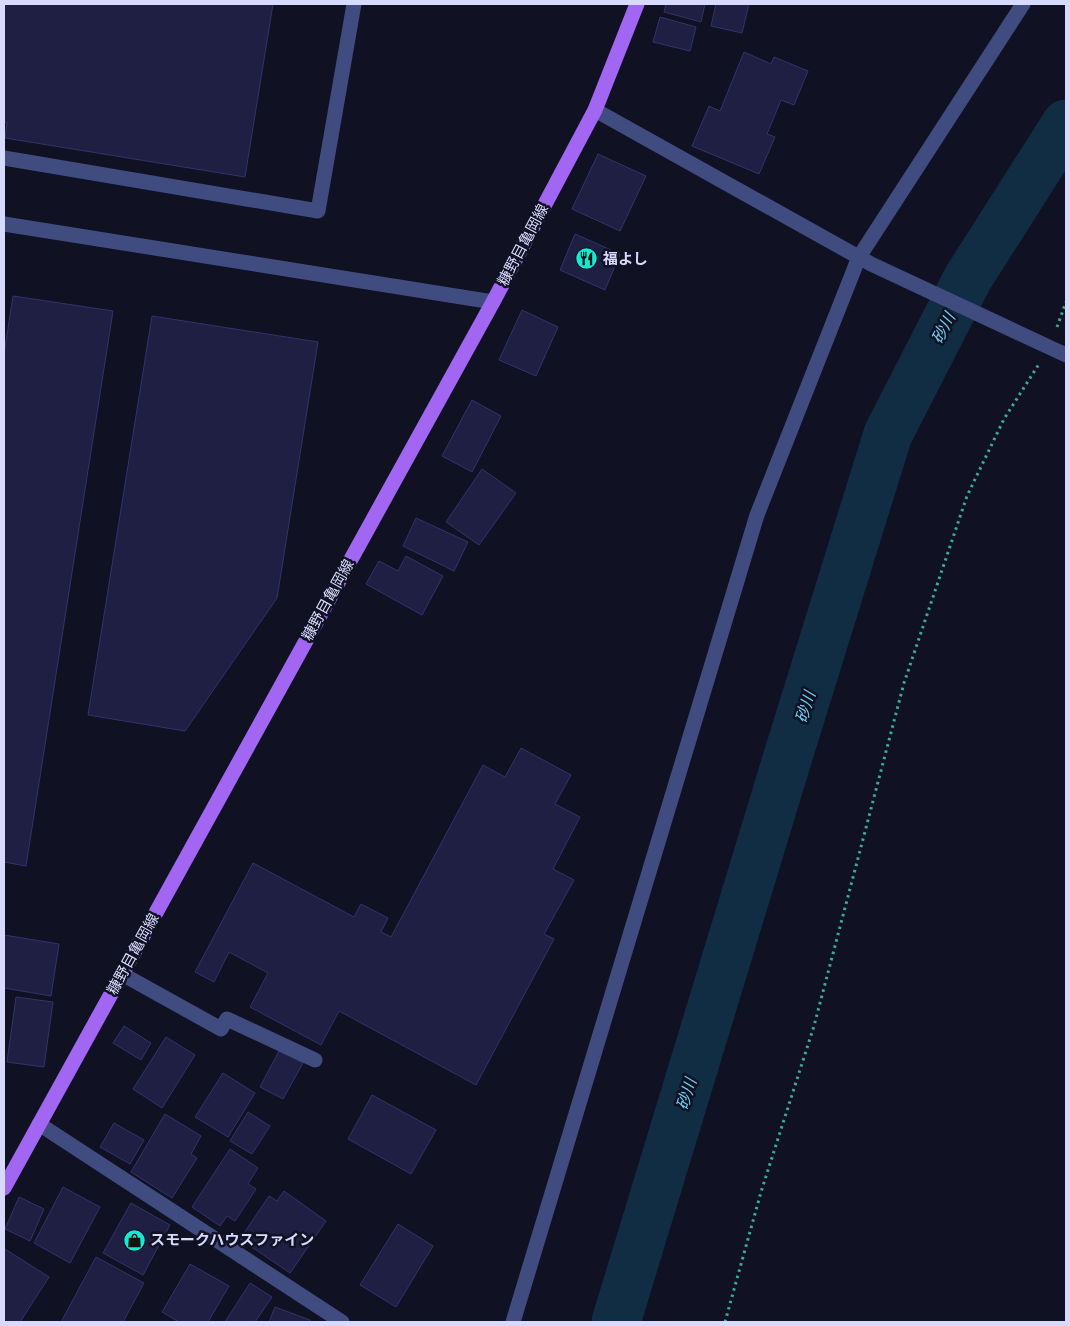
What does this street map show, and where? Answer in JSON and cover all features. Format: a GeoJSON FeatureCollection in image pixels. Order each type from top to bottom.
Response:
{"type":"FeatureCollection","features":[{"type":"Feature","properties":{"kind":"main road","name":"糠野目亀岡線"},"geometry":{"type":"LineString","coordinates":[[4,1188],[493,302],[595,110],[637,4]]}},
{"type":"Feature","properties":{"kind":"street"},"geometry":{"type":"LineString","coordinates":[[4,158],[318,211],[354,4]]}},
{"type":"Feature","properties":{"kind":"street"},"geometry":{"type":"LineString","coordinates":[[513,1322],[758,515],[865,260],[1023,4]]}},
{"type":"Feature","properties":{"kind":"street"},"geometry":{"type":"LineString","coordinates":[[595,110],[865,260],[1066,355]]}},
{"type":"Feature","properties":{"kind":"street"},"geometry":{"type":"LineString","coordinates":[[4,224],[493,302]]}},
{"type":"Feature","properties":{"kind":"street"},"geometry":{"type":"LineString","coordinates":[[122,974],[221,1029],[228,1019],[315,1060]]}},
{"type":"Feature","properties":{"kind":"street"},"geometry":{"type":"LineString","coordinates":[[39,1124],[342,1322]]}},
{"type":"Feature","properties":{"kind":"path"},"geometry":{"type":"LineString","coordinates":[[725,1322],[761,1192],[814,1026],[904,683],[966,496],[1004,419],[1050,348],[1066,302]]}},
{"type":"Feature","properties":{"kind":"building"},"geometry":{"type":"Polygon","coordinates":[[[4,4],[273,4],[245,177],[5,138],[7,123],[4,122],[4,4]]]}},
{"type":"Feature","properties":{"kind":"building"},"geometry":{"type":"Polygon","coordinates":[[[666,4],[705,4],[701,22],[664,12],[666,4]]]}},
{"type":"Feature","properties":{"kind":"building"},"geometry":{"type":"Polygon","coordinates":[[[716,4],[749,4],[742,33],[711,26],[716,4]]]}},
{"type":"Feature","properties":{"kind":"building"},"geometry":{"type":"Polygon","coordinates":[[[660,17],[696,27],[690,51],[653,42],[660,17]]]}},
{"type":"Feature","properties":{"kind":"building"},"geometry":{"type":"Polygon","coordinates":[[[744,52],[771,64],[774,57],[808,71],[794,105],[781,100],[767,134],[775,137],[759,174],[692,146],[709,106],[720,111],[744,52]]]}},
{"type":"Feature","properties":{"kind":"building"},"geometry":{"type":"Polygon","coordinates":[[[598,154],[646,176],[620,231],[572,209],[598,154]]]}},
{"type":"Feature","properties":{"kind":"building"},"geometry":{"type":"Polygon","coordinates":[[[575,234],[620,254],[605,290],[560,270],[575,234]]]}},
{"type":"Feature","properties":{"kind":"building"},"geometry":{"type":"Polygon","coordinates":[[[13,296],[113,311],[26,866],[4,862],[4,354],[13,296]]]}},
{"type":"Feature","properties":{"kind":"building"},"geometry":{"type":"Polygon","coordinates":[[[522,310],[558,327],[536,376],[499,360],[522,310]]]}},
{"type":"Feature","properties":{"kind":"building"},"geometry":{"type":"Polygon","coordinates":[[[152,316],[318,342],[277,598],[185,731],[88,715],[152,316]]]}},
{"type":"Feature","properties":{"kind":"building"},"geometry":{"type":"Polygon","coordinates":[[[472,400],[501,416],[472,472],[442,456],[472,400]]]}},
{"type":"Feature","properties":{"kind":"building"},"geometry":{"type":"Polygon","coordinates":[[[482,469],[516,493],[479,545],[446,522],[482,469]]]}},
{"type":"Feature","properties":{"kind":"building"},"geometry":{"type":"Polygon","coordinates":[[[416,518],[468,542],[454,571],[403,546],[416,518]]]}},
{"type":"Feature","properties":{"kind":"building"},"geometry":{"type":"Polygon","coordinates":[[[406,556],[443,576],[422,615],[366,584],[379,561],[398,571],[406,556]]]}},
{"type":"Feature","properties":{"kind":"building"},"geometry":{"type":"Polygon","coordinates":[[[521,748],[571,775],[555,804],[580,817],[553,869],[574,880],[544,934],[554,939],[476,1085],[339,1011],[321,1045],[250,1007],[268,973],[229,952],[214,982],[195,972],[253,863],[354,917],[361,904],[388,918],[381,932],[391,937],[483,765],[505,777],[521,748]]]}},
{"type":"Feature","properties":{"kind":"building"},"geometry":{"type":"Polygon","coordinates":[[[4,935],[59,944],[51,996],[4,988],[4,935]]]}},
{"type":"Feature","properties":{"kind":"building"},"geometry":{"type":"Polygon","coordinates":[[[16,997],[53,1002],[44,1067],[7,1062],[16,997]]]}},
{"type":"Feature","properties":{"kind":"building"},"geometry":{"type":"Polygon","coordinates":[[[124,1026],[151,1043],[141,1060],[113,1043],[124,1026]]]}},
{"type":"Feature","properties":{"kind":"building"},"geometry":{"type":"Polygon","coordinates":[[[166,1037],[195,1055],[162,1108],[133,1089],[166,1037]]]}},
{"type":"Feature","properties":{"kind":"building"},"geometry":{"type":"Polygon","coordinates":[[[279,1051],[303,1063],[283,1099],[260,1087],[279,1051]]]}},
{"type":"Feature","properties":{"kind":"building"},"geometry":{"type":"Polygon","coordinates":[[[223,1073],[255,1093],[228,1137],[195,1117],[223,1073]]]}},
{"type":"Feature","properties":{"kind":"building"},"geometry":{"type":"Polygon","coordinates":[[[372,1095],[436,1130],[411,1174],[348,1139],[372,1095]]]}},
{"type":"Feature","properties":{"kind":"building"},"geometry":{"type":"Polygon","coordinates":[[[248,1112],[270,1126],[252,1154],[230,1141],[248,1112]]]}},
{"type":"Feature","properties":{"kind":"building"},"geometry":{"type":"Polygon","coordinates":[[[165,1114],[201,1136],[191,1154],[197,1158],[172,1198],[131,1172],[165,1114]]]}},
{"type":"Feature","properties":{"kind":"building"},"geometry":{"type":"Polygon","coordinates":[[[114,1123],[144,1140],[130,1164],[100,1147],[114,1123]]]}},
{"type":"Feature","properties":{"kind":"building"},"geometry":{"type":"Polygon","coordinates":[[[230,1149],[258,1168],[248,1184],[256,1189],[235,1221],[227,1216],[220,1226],[192,1207],[230,1149]]]}},
{"type":"Feature","properties":{"kind":"building"},"geometry":{"type":"Polygon","coordinates":[[[63,1187],[100,1207],[70,1263],[34,1243],[63,1187]]]}},
{"type":"Feature","properties":{"kind":"building"},"geometry":{"type":"Polygon","coordinates":[[[284,1191],[326,1221],[290,1273],[240,1239],[269,1196],[277,1201],[284,1191]]]}},
{"type":"Feature","properties":{"kind":"building"},"geometry":{"type":"Polygon","coordinates":[[[19,1197],[44,1209],[30,1241],[5,1229],[19,1197]]]}},
{"type":"Feature","properties":{"kind":"building"},"geometry":{"type":"Polygon","coordinates":[[[131,1203],[170,1225],[143,1275],[103,1253],[131,1203]]]}},
{"type":"Feature","properties":{"kind":"building"},"geometry":{"type":"Polygon","coordinates":[[[398,1224],[433,1246],[396,1307],[360,1285],[398,1224]]]}},
{"type":"Feature","properties":{"kind":"building"},"geometry":{"type":"Polygon","coordinates":[[[5,1249],[49,1277],[20,1322],[4,1322],[5,1249]]]}},
{"type":"Feature","properties":{"kind":"building"},"geometry":{"type":"Polygon","coordinates":[[[96,1257],[144,1283],[123,1322],[61,1322],[96,1257]]]}},
{"type":"Feature","properties":{"kind":"building"},"geometry":{"type":"Polygon","coordinates":[[[190,1264],[229,1286],[208,1322],[179,1322],[162,1312],[190,1264]]]}},
{"type":"Feature","properties":{"kind":"building"},"geometry":{"type":"Polygon","coordinates":[[[250,1283],[272,1297],[255,1322],[225,1322],[250,1283]]]}},
{"type":"Feature","properties":{"kind":"building"},"geometry":{"type":"Polygon","coordinates":[[[275,1307],[310,1320],[310,1322],[269,1322],[275,1307]]]}},
{"type":"Feature","properties":{"kind":"waterway","name":"砂川"},"geometry":{"type":"LineString","coordinates":[[616,1322],[888,434],[968,278],[1066,124]]}},
{"type":"Feature","properties":{"kind":"place","name":"福よし"},"geometry":{"type":"Point","coordinates":[587,259]}},
{"type":"Feature","properties":{"kind":"place","name":"スモークハウスファイン"},"geometry":{"type":"Point","coordinates":[134,1240]}}]}
